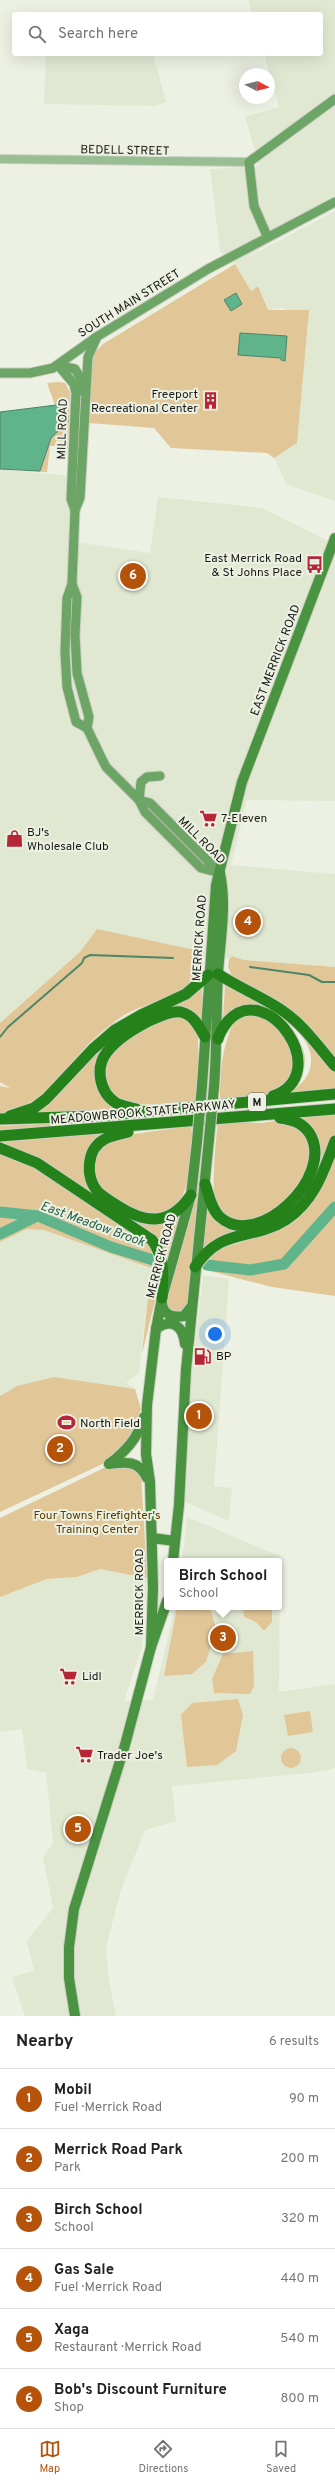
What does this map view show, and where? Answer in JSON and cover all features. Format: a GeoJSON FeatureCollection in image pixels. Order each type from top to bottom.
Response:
{"type":"FeatureCollection","features":[{"type":"Feature","properties":{"kind":"highway"},"geometry":{"type":"LineString","coordinates":[[1,1119],[34,1108],[46,1099],[93,1049],[115,1030],[186,994],[213,975],[268,1002],[290,1017],[335,1066]]}},
{"type":"Feature","properties":{"kind":"highway"},"geometry":{"type":"LineString","coordinates":[[218,1039],[220,1032],[231,1018],[240,1013],[255,1010],[266,1012],[285,1024],[302,1042],[308,1059],[307,1069],[301,1082],[286,1093],[249,1102]]}},
{"type":"Feature","properties":{"kind":"highway"},"geometry":{"type":"LineString","coordinates":[[144,1111],[117,1104],[105,1092],[100,1070],[106,1053],[138,1027],[172,1012],[190,1016],[195,1019],[205,1037]]}},
{"type":"Feature","properties":{"kind":"highway","name":"MEADOWBROOK STATE PARKWAY"},"geometry":{"type":"LineString","coordinates":[[1,1119],[76,1117],[335,1094]]}},
{"type":"Feature","properties":{"kind":"highway","name":"MEADOWBROOK STATE PARKWAY"},"geometry":{"type":"LineString","coordinates":[[0,1136],[152,1125],[335,1109]]}},
{"type":"Feature","properties":{"kind":"highway"},"geometry":{"type":"LineString","coordinates":[[205,1184],[213,1209],[220,1217],[235,1225],[257,1223],[278,1214],[302,1193],[316,1166],[317,1147],[313,1138],[306,1128],[295,1120],[251,1116]]}},
{"type":"Feature","properties":{"kind":"highway"},"geometry":{"type":"LineString","coordinates":[[152,1125],[105,1139],[98,1144],[90,1160],[89,1171],[93,1185],[104,1197],[133,1216],[147,1220],[165,1218],[186,1203],[191,1195]]}},
{"type":"Feature","properties":{"kind":"highway"},"geometry":{"type":"LineString","coordinates":[[195,1268],[208,1249],[222,1241],[270,1228],[298,1210],[318,1185],[335,1141]]}},
{"type":"Feature","properties":{"kind":"highway"},"geometry":{"type":"LineString","coordinates":[[0,1148],[36,1163],[152,1240],[160,1251],[164,1270],[162,1298]]}},
{"type":"Feature","properties":{"kind":"main road"},"geometry":{"type":"LineString","coordinates":[[267,236],[254,206],[249,162],[335,99]]}},
{"type":"Feature","properties":{"kind":"main road","name":"SOUTH MAIN STREET"},"geometry":{"type":"LineString","coordinates":[[0,372],[30,374],[58,365],[98,336],[267,236],[335,202]]}},
{"type":"Feature","properties":{"kind":"main road","name":"MILL ROAD"},"geometry":{"type":"LineString","coordinates":[[75,510],[80,498],[88,357],[98,336]]}},
{"type":"Feature","properties":{"kind":"main road","name":"MILL ROAD"},"geometry":{"type":"LineString","coordinates":[[58,365],[70,366],[78,373],[81,379],[84,408]]}},
{"type":"Feature","properties":{"kind":"main road","name":"MILL ROAD"},"geometry":{"type":"LineString","coordinates":[[58,365],[74,384],[76,393],[72,499],[75,510],[72,584],[67,598],[65,652],[67,687],[76,722],[87,728],[106,766],[139,800],[150,803],[204,860],[220,873]]}},
{"type":"Feature","properties":{"kind":"main road","name":"EAST MERRICK ROAD"},"geometry":{"type":"LineString","coordinates":[[240,792],[335,538]]}},
{"type":"Feature","properties":{"kind":"main road","name":"MILL ROAD"},"geometry":{"type":"LineString","coordinates":[[72,584],[77,597],[75,635],[78,673],[89,717],[87,728]]}},
{"type":"Feature","properties":{"kind":"main road"},"geometry":{"type":"LineString","coordinates":[[139,800],[141,782],[147,778],[160,776]]}},
{"type":"Feature","properties":{"kind":"main road","name":"MERRICK ROAD"},"geometry":{"type":"LineString","coordinates":[[151,1646],[153,1588],[150,1482],[146,1454],[147,1405],[156,1329],[162,1298],[191,1195],[202,1086],[205,1037],[213,975],[216,885],[240,792]]}},
{"type":"Feature","properties":{"kind":"main road","name":"MERRICK ROAD"},"geometry":{"type":"LineString","coordinates":[[173,1558],[186,1370],[218,1039],[213,975]]}},
{"type":"Feature","properties":{"kind":"main road"},"geometry":{"type":"LineString","coordinates":[[162,1298],[162,1307],[167,1314],[175,1318],[184,1316],[190,1310],[192,1301]]}},
{"type":"Feature","properties":{"kind":"main road"},"geometry":{"type":"LineString","coordinates":[[156,1329],[162,1325],[172,1323],[178,1325],[182,1331],[186,1347],[186,1370]]}},
{"type":"Feature","properties":{"kind":"main road"},"geometry":{"type":"LineString","coordinates":[[147,1405],[134,1440],[123,1453],[109,1464],[130,1462],[144,1471],[150,1482]]}},
{"type":"Feature","properties":{"kind":"main road"},"geometry":{"type":"LineString","coordinates":[[152,1538],[175,1541]]}},
{"type":"Feature","properties":{"kind":"main road","name":"MERRICK ROAD"},"geometry":{"type":"LineString","coordinates":[[76,2016],[70,1978],[69,1947],[74,1909],[126,1741],[151,1646],[164,1609]]}},
{"type":"Feature","properties":{"kind":"street","name":"BEDELL STREET"},"geometry":{"type":"LineString","coordinates":[[0,159],[249,162]]}},
{"type":"Feature","properties":{"kind":"shaded area"},"geometry":{"type":"Polygon","coordinates":[[[248,0],[335,0],[335,203],[244,259],[335,211],[335,501],[286,484],[274,458],[297,443],[285,308],[268,310],[258,286],[251,291],[235,264],[220,251],[210,169],[259,166],[245,117],[279,107],[275,93],[275,68],[268,68],[265,56],[323,56],[323,12],[251,12],[248,0]]]}},
{"type":"Feature","properties":{"kind":"shaded area"},"geometry":{"type":"Polygon","coordinates":[[[46,56],[154,56],[166,102],[156,106],[44,104],[46,56]]]}},
{"type":"Feature","properties":{"kind":"shaded area"},"geometry":{"type":"Polygon","coordinates":[[[236,293],[242,304],[231,311],[224,300],[236,293]]]}},
{"type":"Feature","properties":{"kind":"shaded area"},"geometry":{"type":"Polygon","coordinates":[[[240,333],[287,336],[285,361],[281,360],[281,358],[238,355],[240,333]]]}},
{"type":"Feature","properties":{"kind":"shaded area"},"geometry":{"type":"Polygon","coordinates":[[[64,404],[64,413],[68,416],[68,422],[51,438],[40,471],[0,469],[0,412],[64,404]]]}},
{"type":"Feature","properties":{"kind":"shaded area"},"geometry":{"type":"Polygon","coordinates":[[[0,469],[70,476],[69,541],[150,553],[158,497],[262,508],[335,544],[335,801],[247,800],[231,865],[335,874],[335,967],[199,957],[97,929],[80,952],[0,1023],[0,469]]]}},
{"type":"Feature","properties":{"kind":"shaded area"},"geometry":{"type":"Polygon","coordinates":[[[27,1228],[44,1230],[151,1268],[139,1372],[126,1383],[135,1389],[54,1378],[17,1386],[0,1396],[0,1242],[27,1228]]]}},
{"type":"Feature","properties":{"kind":"shaded area"},"geometry":{"type":"Polygon","coordinates":[[[203,1275],[229,1279],[214,1486],[232,1488],[229,1521],[185,1502],[190,1391],[203,1275]]]}},
{"type":"Feature","properties":{"kind":"shaded area"},"geometry":{"type":"Polygon","coordinates":[[[187,1517],[280,1556],[280,1558],[182,1558],[187,1517]]]}},
{"type":"Feature","properties":{"kind":"shaded area"},"geometry":{"type":"Polygon","coordinates":[[[100,1569],[147,1578],[142,1647],[124,1701],[153,1700],[174,1610],[280,1610],[279,1692],[335,1684],[335,1768],[311,1773],[172,1786],[176,1821],[145,1830],[121,1890],[106,1947],[109,1980],[116,2016],[25,2016],[12,1977],[34,1971],[27,1941],[53,1908],[43,1857],[53,1843],[46,1773],[27,1769],[22,1729],[0,1732],[0,1597],[47,1579],[77,1577],[100,1569]]]}},
{"type":"Feature","properties":{"kind":"green space"},"geometry":{"type":"Polygon","coordinates":[[[235,264],[251,291],[258,286],[268,310],[309,310],[297,443],[274,458],[267,453],[171,448],[154,428],[89,423],[92,356],[103,344],[235,264]]]}},
{"type":"Feature","properties":{"kind":"green space"},"geometry":{"type":"Polygon","coordinates":[[[47,383],[65,383],[70,392],[68,450],[65,442],[56,441],[55,446],[50,446],[47,472],[21,471],[40,471],[51,438],[68,422],[64,404],[55,405],[47,383]]]}},
{"type":"Feature","properties":{"kind":"green space"},"geometry":{"type":"Polygon","coordinates":[[[97,929],[204,952],[202,967],[195,981],[190,986],[128,1013],[111,1024],[84,1049],[43,1096],[31,1104],[17,1110],[0,1113],[0,1086],[10,1088],[0,1082],[0,1023],[80,952],[97,929]]]}},
{"type":"Feature","properties":{"kind":"green space"},"geometry":{"type":"Polygon","coordinates":[[[232,956],[243,960],[335,967],[335,1060],[232,976],[228,967],[229,960],[232,956]]]}},
{"type":"Feature","properties":{"kind":"green space"},"geometry":{"type":"Polygon","coordinates":[[[225,984],[256,1000],[294,1025],[335,1069],[335,1088],[287,1094],[301,1083],[309,1071],[311,1059],[308,1047],[301,1035],[291,1024],[264,1008],[223,1019],[225,984]]]}},
{"type":"Feature","properties":{"kind":"green space"},"geometry":{"type":"Polygon","coordinates":[[[202,987],[203,1020],[200,1022],[189,1012],[143,1021],[97,1070],[116,1109],[32,1114],[112,1037],[202,987]]]}},
{"type":"Feature","properties":{"kind":"green space"},"geometry":{"type":"Polygon","coordinates":[[[254,1012],[281,1026],[297,1039],[305,1056],[304,1069],[299,1080],[295,1084],[277,1092],[220,1100],[221,1068],[228,1035],[238,1017],[254,1012]]]}},
{"type":"Feature","properties":{"kind":"green space"},"geometry":{"type":"Polygon","coordinates":[[[167,1017],[188,1017],[198,1035],[198,1088],[194,1105],[183,1103],[127,1105],[105,1087],[102,1075],[105,1063],[122,1043],[133,1035],[167,1017]]]}},
{"type":"Feature","properties":{"kind":"green space"},"geometry":{"type":"Polygon","coordinates":[[[335,1113],[335,1136],[311,1192],[299,1206],[268,1226],[219,1240],[203,1250],[208,1199],[220,1219],[237,1227],[256,1227],[276,1219],[295,1205],[310,1187],[319,1167],[319,1142],[314,1132],[304,1121],[305,1116],[335,1113]]]}},
{"type":"Feature","properties":{"kind":"green space"},"geometry":{"type":"Polygon","coordinates":[[[116,1120],[116,1123],[0,1131],[0,1126],[116,1120]]]}},
{"type":"Feature","properties":{"kind":"green space"},"geometry":{"type":"Polygon","coordinates":[[[280,1120],[302,1128],[315,1164],[303,1187],[294,1198],[266,1216],[244,1222],[234,1221],[224,1217],[217,1208],[214,1192],[214,1166],[218,1122],[262,1123],[280,1120]]]}},
{"type":"Feature","properties":{"kind":"green space"},"geometry":{"type":"Polygon","coordinates":[[[191,1126],[192,1150],[189,1175],[180,1201],[168,1214],[158,1217],[146,1216],[134,1212],[112,1197],[96,1178],[94,1162],[102,1145],[127,1135],[191,1126]]]}},
{"type":"Feature","properties":{"kind":"green space"},"geometry":{"type":"Polygon","coordinates":[[[111,1133],[100,1139],[90,1184],[132,1218],[179,1213],[181,1217],[166,1270],[157,1242],[4,1142],[111,1133]]]}},
{"type":"Feature","properties":{"kind":"green space"},"geometry":{"type":"Polygon","coordinates":[[[0,1151],[17,1157],[142,1239],[157,1252],[160,1280],[142,1354],[151,1268],[44,1230],[27,1229],[0,1242],[0,1151]]]}},
{"type":"Feature","properties":{"kind":"green space"},"geometry":{"type":"Polygon","coordinates":[[[335,1153],[335,1296],[272,1287],[206,1270],[211,1256],[223,1248],[270,1233],[295,1218],[335,1153]]]}},
{"type":"Feature","properties":{"kind":"green space"},"geometry":{"type":"Polygon","coordinates":[[[201,1173],[187,1307],[183,1314],[169,1313],[166,1301],[201,1173]]]}},
{"type":"Feature","properties":{"kind":"green space"},"geometry":{"type":"Polygon","coordinates":[[[54,1377],[135,1389],[141,1409],[131,1438],[111,1460],[0,1512],[0,1396],[17,1386],[54,1377]]]}},
{"type":"Feature","properties":{"kind":"green space","name":"Four Towns Firefighter's Training Center"},"geometry":{"type":"Polygon","coordinates":[[[132,1465],[141,1472],[147,1578],[100,1569],[77,1577],[47,1579],[0,1597],[0,1518],[108,1466],[132,1465]]]}},
{"type":"Feature","properties":{"kind":"green space"},"geometry":{"type":"Polygon","coordinates":[[[176,1610],[211,1610],[216,1629],[206,1662],[192,1674],[164,1676],[176,1610]]]}},
{"type":"Feature","properties":{"kind":"green space"},"geometry":{"type":"Polygon","coordinates":[[[243,1610],[272,1610],[272,1622],[264,1631],[256,1622],[244,1617],[243,1610]]]}},
{"type":"Feature","properties":{"kind":"green space"},"geometry":{"type":"Polygon","coordinates":[[[253,1651],[254,1687],[250,1694],[214,1693],[212,1679],[223,1654],[253,1651]]]}},
{"type":"Feature","properties":{"kind":"green space"},"geometry":{"type":"Polygon","coordinates":[[[238,1699],[243,1715],[236,1751],[217,1765],[187,1767],[181,1715],[192,1703],[238,1699]]]}},
{"type":"Feature","properties":{"kind":"green space"},"geometry":{"type":"Polygon","coordinates":[[[310,1711],[313,1732],[288,1736],[284,1715],[310,1711]]]}},
{"type":"Feature","properties":{"kind":"green space"},"geometry":{"type":"Polygon","coordinates":[[[291,1748],[298,1751],[301,1758],[298,1765],[291,1768],[284,1765],[281,1758],[284,1751],[291,1748]]]}},
{"type":"Feature","properties":{"kind":"waterway"},"geometry":{"type":"LineString","coordinates":[[0,1037],[8,1027],[82,963],[84,958],[90,955],[173,958]]}},
{"type":"Feature","properties":{"kind":"waterway"},"geometry":{"type":"LineString","coordinates":[[250,967],[309,975],[322,982],[335,982]]}},
{"type":"Feature","properties":{"kind":"waterway","name":"East Meadow Brook"},"geometry":{"type":"LineString","coordinates":[[207,1265],[250,1270],[284,1264],[335,1207]]}},
{"type":"Feature","properties":{"kind":"waterway","name":"East Meadow Brook"},"geometry":{"type":"LineString","coordinates":[[0,1212],[38,1216],[111,1247],[153,1260]]}},
{"type":"Feature","properties":{"kind":"waterway"},"geometry":{"type":"LineString","coordinates":[[0,1234],[37,1216]]}},
{"type":"Feature","properties":{"kind":"place","name":"Freeport Recreational Center"},"geometry":{"type":"Point","coordinates":[211,401]}},
{"type":"Feature","properties":{"kind":"place","name":"East Merrick Road & St Johns Place"},"geometry":{"type":"Point","coordinates":[315,565]}},
{"type":"Feature","properties":{"kind":"place","name":"Bob's Discount Furniture"},"geometry":{"type":"Point","coordinates":[133,576]}},
{"type":"Feature","properties":{"kind":"place","name":"7-Eleven"},"geometry":{"type":"Point","coordinates":[208,818]}},
{"type":"Feature","properties":{"kind":"place","name":"BJ's Wholesale Club"},"geometry":{"type":"Point","coordinates":[14,839]}},
{"type":"Feature","properties":{"kind":"place","name":"Gas Sale"},"geometry":{"type":"Point","coordinates":[248,922]}},
{"type":"Feature","properties":{"kind":"place","name":"BP"},"geometry":{"type":"Point","coordinates":[203,1356]}},
{"type":"Feature","properties":{"kind":"place","name":"Mobil"},"geometry":{"type":"Point","coordinates":[199,1416]}},
{"type":"Feature","properties":{"kind":"place","name":"North Field"},"geometry":{"type":"Point","coordinates":[67,1423]}},
{"type":"Feature","properties":{"kind":"place","name":"Merrick Road Park"},"geometry":{"type":"Point","coordinates":[60,1449]}},
{"type":"Feature","properties":{"kind":"place","name":"Birch School"},"geometry":{"type":"Point","coordinates":[223,1638]}},
{"type":"Feature","properties":{"kind":"place","name":"Lidl"},"geometry":{"type":"Point","coordinates":[69,1676]}},
{"type":"Feature","properties":{"kind":"place","name":"Trader Joe's"},"geometry":{"type":"Point","coordinates":[84,1755]}},
{"type":"Feature","properties":{"kind":"place","name":"Xaga"},"geometry":{"type":"Point","coordinates":[78,1829]}}]}
